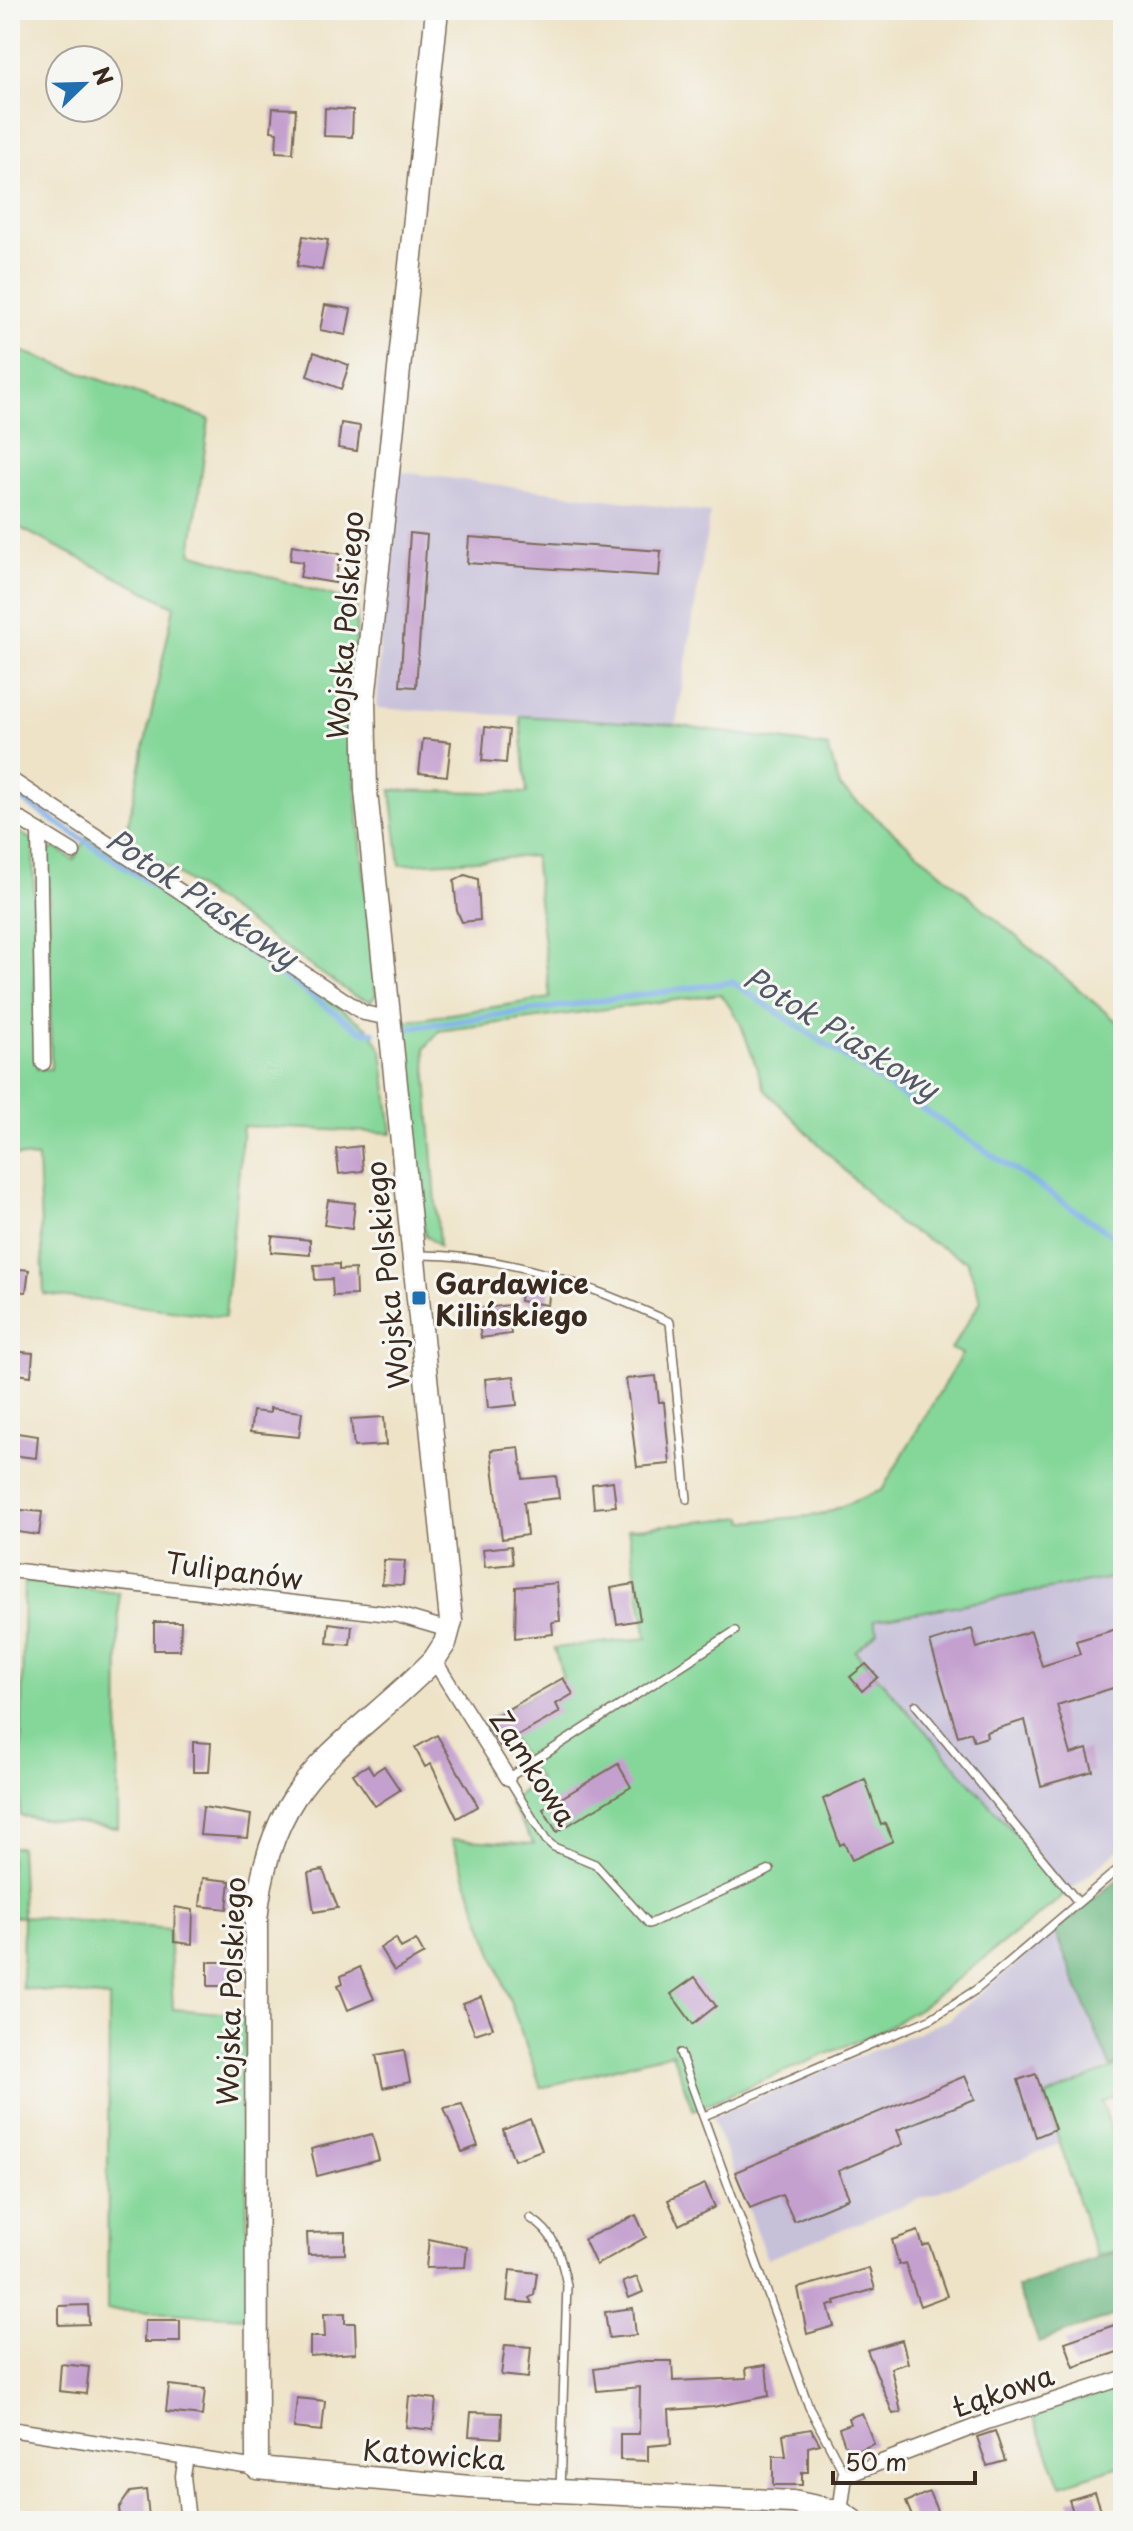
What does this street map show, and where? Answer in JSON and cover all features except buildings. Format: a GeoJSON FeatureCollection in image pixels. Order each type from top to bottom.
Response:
{"type":"FeatureCollection","features":[{"type":"Feature","properties":{"kind":"street","name":"Wojska Polskiego"},"geometry":{"type":"LineString","coordinates":[[257,2468],[256,1921],[263,1869],[281,1821],[317,1766],[434,1660],[449,1630],[448,1570],[366,791],[364,700],[437,10]]}},
{"type":"Feature","properties":{"kind":"street"},"geometry":{"type":"LineString","coordinates":[[10,779],[364,1013],[389,1018]]}},
{"type":"Feature","properties":{"kind":"street"},"geometry":{"type":"LineString","coordinates":[[10,813],[73,852]]}},
{"type":"Feature","properties":{"kind":"street"},"geometry":{"type":"LineString","coordinates":[[39,831],[43,1063]]}},
{"type":"Feature","properties":{"kind":"street","name":"Tulipanów"},"geometry":{"type":"LineString","coordinates":[[10,1570],[398,1615],[449,1630]]}},
{"type":"Feature","properties":{"kind":"street","name":"Zamkowa"},"geometry":{"type":"LineString","coordinates":[[434,1660],[508,1778]]}},
{"type":"Feature","properties":{"kind":"street","name":"Łąkowa"},"geometry":{"type":"LineString","coordinates":[[845,2476],[973,2427],[1123,2378]]}},
{"type":"Feature","properties":{"kind":"street","name":"Katowicka"},"geometry":{"type":"LineString","coordinates":[[10,2429],[257,2468],[387,2482],[793,2502],[846,2517]]}},
{"type":"Feature","properties":{"kind":"street"},"geometry":{"type":"LineString","coordinates":[[186,2457],[183,2476],[188,2521]]}},
{"type":"Feature","properties":{"kind":"street"},"geometry":{"type":"LineString","coordinates":[[845,2476],[846,2517]]}},
{"type":"Feature","properties":{"kind":"lane"},"geometry":{"type":"LineString","coordinates":[[415,1255],[450,1255],[539,1270],[610,1294],[670,1322],[687,1499]]}},
{"type":"Feature","properties":{"kind":"lane"},"geometry":{"type":"LineString","coordinates":[[508,1778],[735,1631]]}},
{"type":"Feature","properties":{"kind":"lane"},"geometry":{"type":"LineString","coordinates":[[916,1705],[1078,1902]]}},
{"type":"Feature","properties":{"kind":"lane","name":"Zamkowa"},"geometry":{"type":"LineString","coordinates":[[508,1778],[546,1840],[554,1847],[595,1864],[649,1924],[655,1924],[770,1870]]}},
{"type":"Feature","properties":{"kind":"lane"},"geometry":{"type":"LineString","coordinates":[[704,2116],[932,2018],[977,1989],[1123,1865]]}},
{"type":"Feature","properties":{"kind":"lane"},"geometry":{"type":"LineString","coordinates":[[680,2053],[809,2407],[845,2476]]}},
{"type":"Feature","properties":{"kind":"lane"},"geometry":{"type":"LineString","coordinates":[[530,2218],[543,2226],[552,2238],[561,2255],[567,2285],[560,2492]]}},
{"type":"Feature","properties":{"kind":"shaded area"},"geometry":{"type":"Polygon","coordinates":[[[388,470],[710,513],[676,725],[377,708],[388,470]]]}},
{"type":"Feature","properties":{"kind":"shaded area"},"geometry":{"type":"Polygon","coordinates":[[[1123,1576],[1123,1846],[1067,1893],[855,1651],[878,1632],[874,1620],[1123,1576]]]}},
{"type":"Feature","properties":{"kind":"shaded area"},"geometry":{"type":"Polygon","coordinates":[[[1055,1932],[1110,2066],[1045,2097],[1062,2143],[767,2259],[712,2117],[948,2020],[1055,1932]]]}},
{"type":"Feature","properties":{"kind":"green space"},"geometry":{"type":"Polygon","coordinates":[[[10,347],[209,419],[191,553],[357,603],[353,761],[376,994],[371,1001],[353,995],[125,838],[174,606],[10,523],[10,347]]]}},
{"type":"Feature","properties":{"kind":"green space"},"geometry":{"type":"Polygon","coordinates":[[[520,716],[676,725],[828,747],[840,787],[1115,1020],[1123,1022],[1123,1576],[874,1620],[878,1632],[855,1651],[1067,1893],[920,2008],[874,2034],[693,2110],[672,2053],[541,2088],[452,1839],[534,1844],[509,1802],[539,1779],[512,1739],[498,1748],[484,1722],[563,1678],[554,1648],[647,1638],[628,1529],[744,1517],[745,1522],[820,1515],[882,1490],[962,1354],[951,1349],[981,1301],[967,1261],[898,1224],[765,1090],[740,1022],[721,994],[439,1031],[425,1048],[439,1246],[425,1235],[400,1022],[550,998],[534,856],[400,865],[391,790],[527,793],[520,716]]]}},
{"type":"Feature","properties":{"kind":"green space"},"geometry":{"type":"Polygon","coordinates":[[[10,826],[33,841],[37,1069],[51,1069],[48,850],[56,848],[74,860],[87,837],[162,885],[368,1028],[382,1050],[392,1133],[243,1126],[225,1317],[44,1294],[38,1158],[10,1155],[10,826]]]}},
{"type":"Feature","properties":{"kind":"green space"},"geometry":{"type":"Polygon","coordinates":[[[24,1581],[119,1593],[118,1828],[20,1816],[24,1581]]]}},
{"type":"Feature","properties":{"kind":"green space"},"geometry":{"type":"Polygon","coordinates":[[[10,1847],[20,1847],[23,1916],[169,1929],[173,2009],[245,2015],[248,2317],[107,2310],[109,1998],[22,1988],[23,1917],[10,1916],[10,1847]]]}},
{"type":"Feature","properties":{"kind":"green space"},"geometry":{"type":"Polygon","coordinates":[[[1123,1875],[1123,2063],[1110,2066],[1055,1932],[1123,1875]]]}},
{"type":"Feature","properties":{"kind":"green space"},"geometry":{"type":"Polygon","coordinates":[[[1123,2063],[1123,2093],[1102,2102],[1123,2165],[1123,2249],[1096,2256],[1045,2097],[1123,2063]]]}},
{"type":"Feature","properties":{"kind":"green space"},"geometry":{"type":"Polygon","coordinates":[[[1123,2249],[1123,2312],[1039,2342],[1017,2288],[1123,2249]]]}},
{"type":"Feature","properties":{"kind":"green space"},"geometry":{"type":"Polygon","coordinates":[[[1123,2388],[1123,2465],[1061,2485],[1032,2414],[1123,2388]]]}},
{"type":"Feature","properties":{"kind":"waterway","name":"Potok Piaskowy"},"geometry":{"type":"LineString","coordinates":[[10,792],[143,879],[360,1030],[374,1033]]}},
{"type":"Feature","properties":{"kind":"waterway","name":"Potok Piaskowy"},"geometry":{"type":"LineString","coordinates":[[408,1028],[732,982],[1123,1242]]}},
{"type":"Feature","properties":{"kind":"place","name":"Gardawice Kilińskiego"},"geometry":{"type":"Point","coordinates":[419,1298]}}]}
